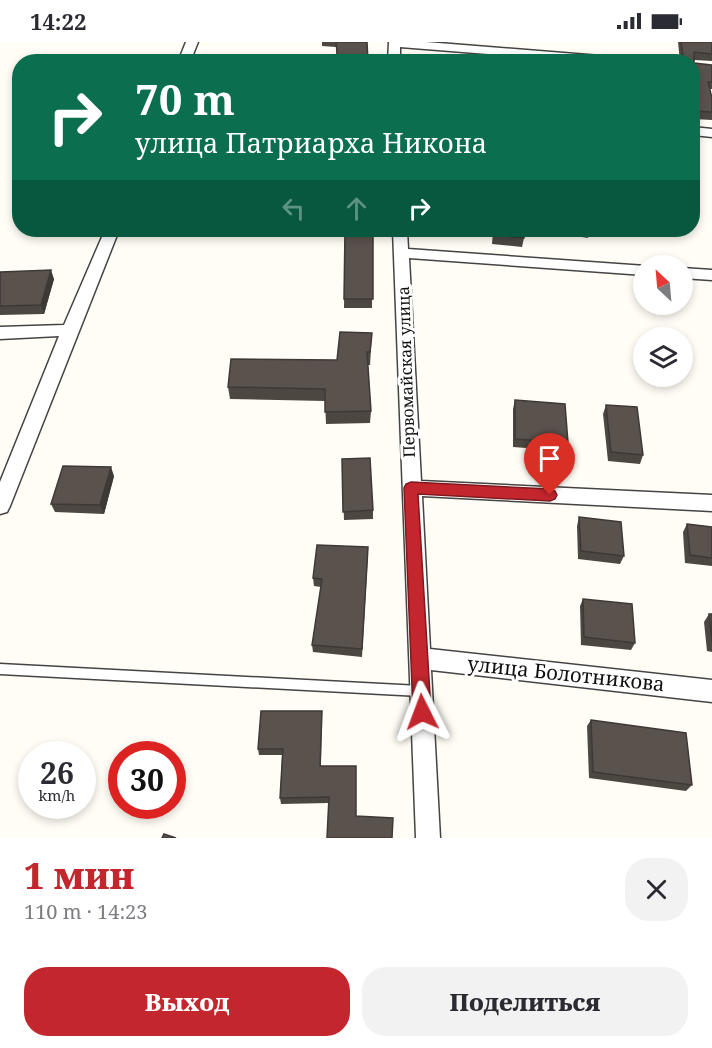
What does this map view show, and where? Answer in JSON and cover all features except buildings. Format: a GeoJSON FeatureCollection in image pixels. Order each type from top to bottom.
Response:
{"type":"FeatureCollection","features":[{"type":"Feature","properties":{"kind":"street"},"geometry":{"type":"LineString","coordinates":[[395,42],[541,54]]}},
{"type":"Feature","properties":{"kind":"street"},"geometry":{"type":"LineString","coordinates":[[0,506],[109,237]]}},
{"type":"Feature","properties":{"kind":"street","name":"Первомайская улица"},"geometry":{"type":"LineString","coordinates":[[400,237],[428,838]]}},
{"type":"Feature","properties":{"kind":"street"},"geometry":{"type":"LineString","coordinates":[[400,253],[633,269]]}},
{"type":"Feature","properties":{"kind":"street"},"geometry":{"type":"LineString","coordinates":[[693,274],[712,275]]}},
{"type":"Feature","properties":{"kind":"street"},"geometry":{"type":"LineString","coordinates":[[0,333],[70,330]]}},
{"type":"Feature","properties":{"kind":"street"},"geometry":{"type":"LineString","coordinates":[[411,488],[712,503]]}},
{"type":"Feature","properties":{"kind":"street","name":"улица Болотникова"},"geometry":{"type":"LineString","coordinates":[[419,658],[712,691]]}},
{"type":"Feature","properties":{"kind":"lane"},"geometry":{"type":"LineString","coordinates":[[0,669],[421,692]]}},
{"type":"Feature","properties":{"kind":"route"},"geometry":{"type":"LineString","coordinates":[[422,712],[411,488],[550,495]]}}]}
